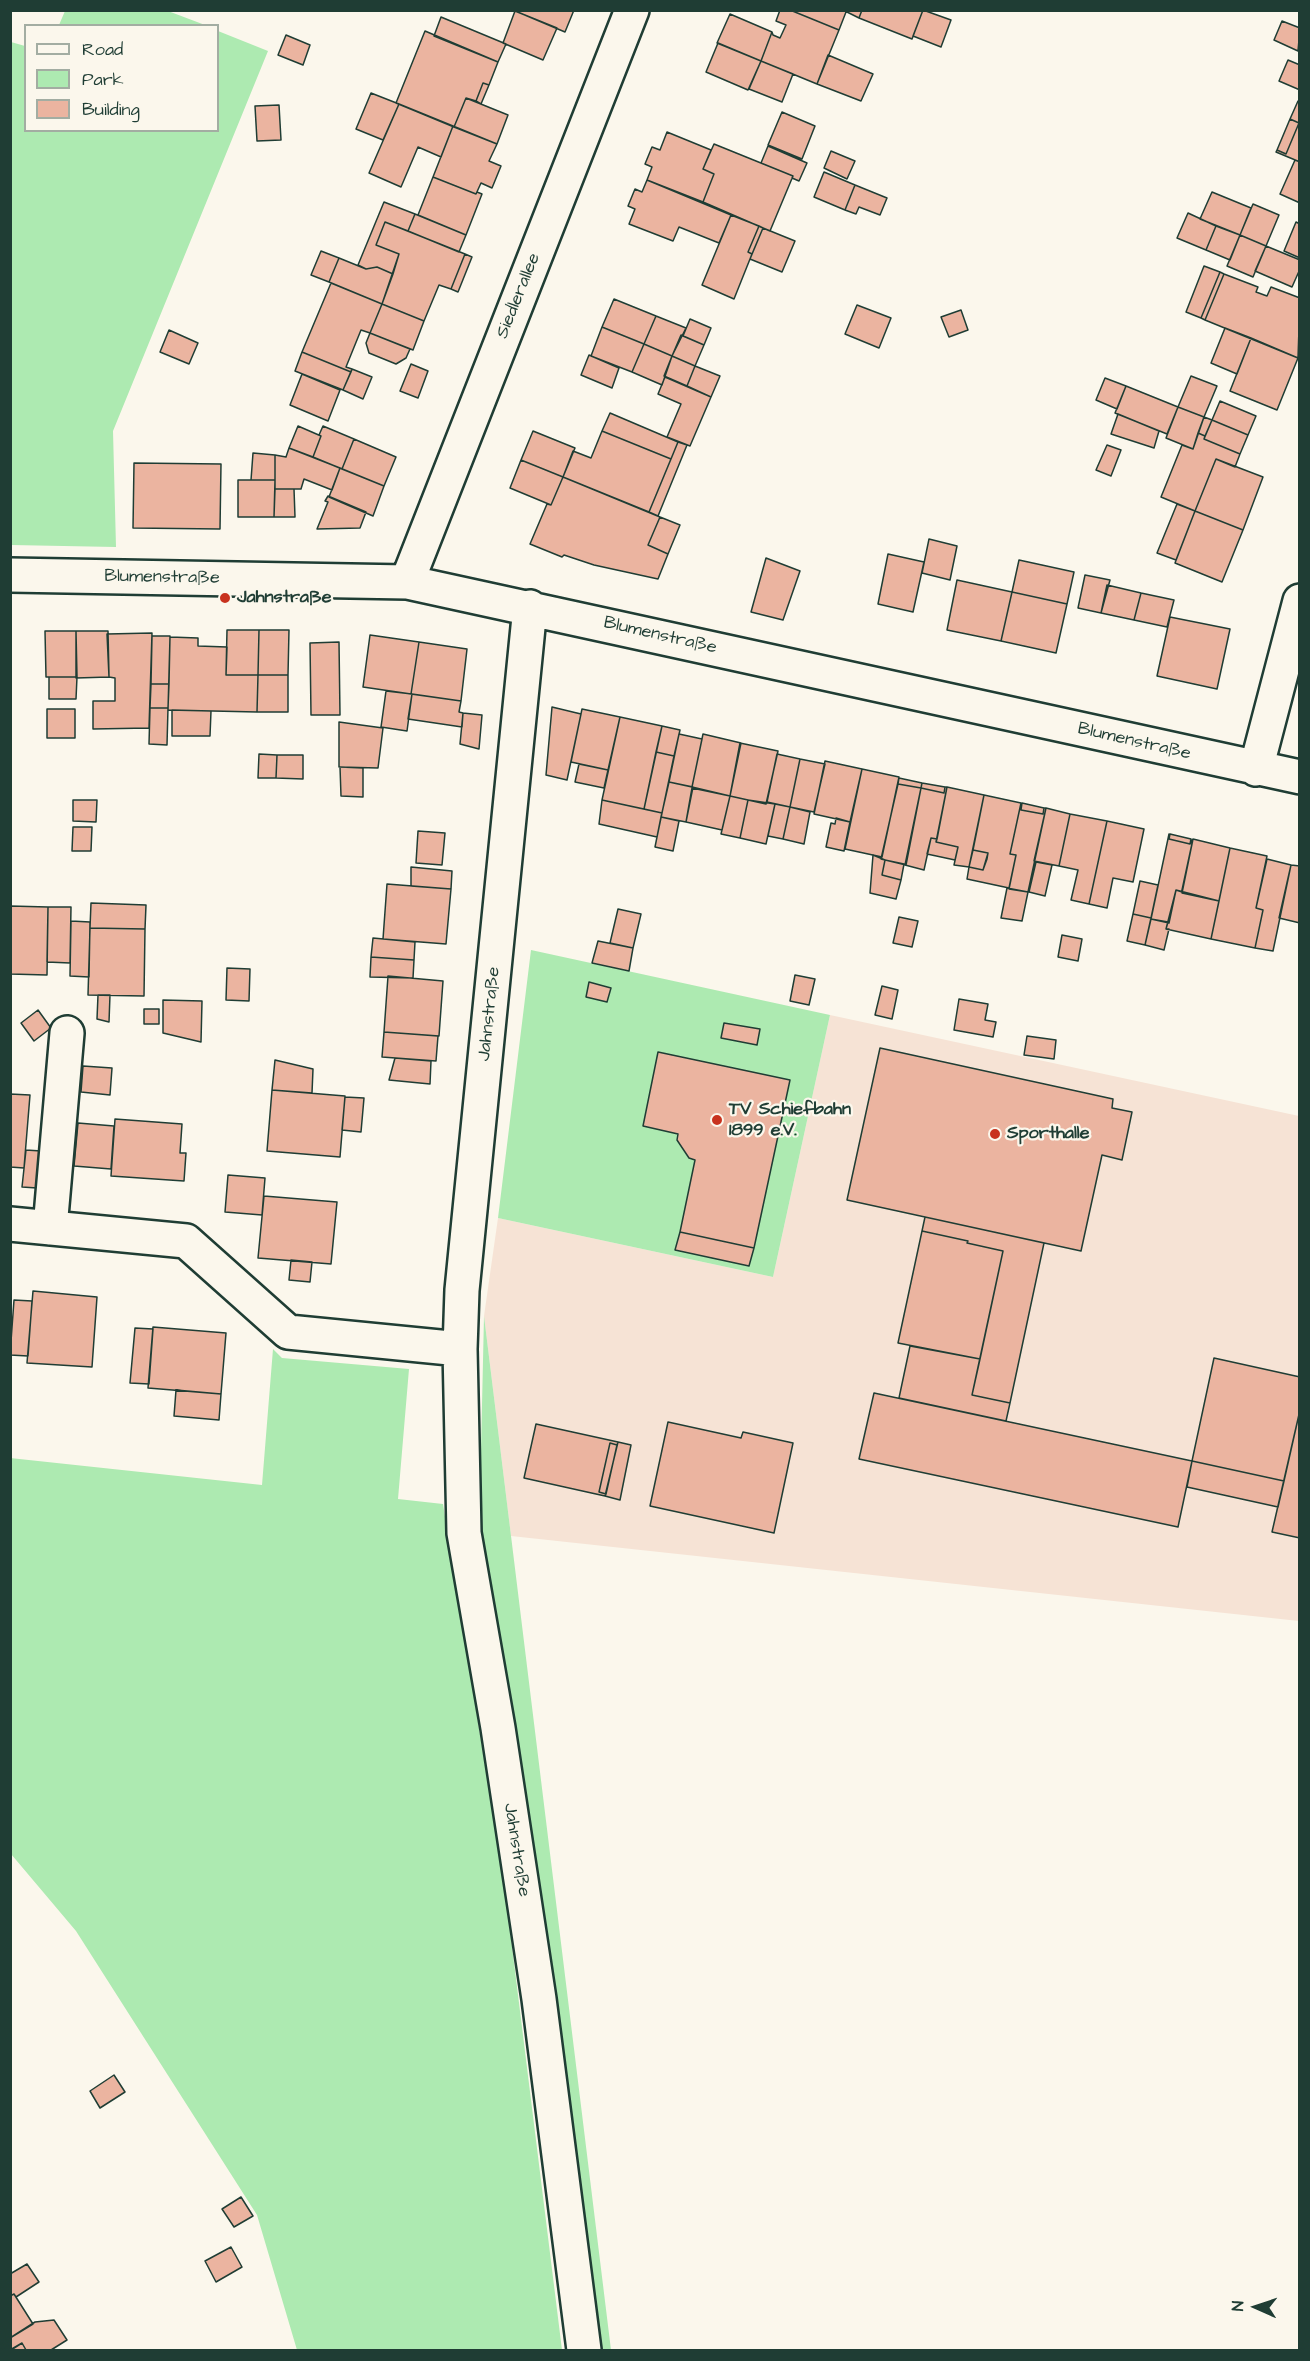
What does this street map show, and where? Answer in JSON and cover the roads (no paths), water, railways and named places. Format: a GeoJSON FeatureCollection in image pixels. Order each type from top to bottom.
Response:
{"type":"FeatureCollection","features":[{"type":"Feature","properties":{"kind":"street","name":"Siedlerallee"},"geometry":{"type":"LineString","coordinates":[[407,582],[632,10]]}},
{"type":"Feature","properties":{"kind":"street","name":"Blumenstraße"},"geometry":{"type":"LineString","coordinates":[[10,575],[407,582],[530,607],[1299,777]]}},
{"type":"Feature","properties":{"kind":"street"},"geometry":{"type":"LineString","coordinates":[[1256,769],[1299,601]]}},
{"type":"Feature","properties":{"kind":"street","name":"Jahnstraße"},"geometry":{"type":"LineString","coordinates":[[530,607],[462,1290],[460,1349],[464,1533],[498,1728],[539,1999],[584,2350]]}},
{"type":"Feature","properties":{"kind":"street"},"geometry":{"type":"LineString","coordinates":[[50,1228],[67,1033]]}},
{"type":"Feature","properties":{"kind":"street"},"geometry":{"type":"LineString","coordinates":[[10,1224],[186,1241],[288,1332],[460,1349]]}},
{"type":"Feature","properties":{"kind":"place","name":"Jahnstraße"},"geometry":{"type":"Point","coordinates":[225,598]}},
{"type":"Feature","properties":{"kind":"place","name":"TV Schiefbahn 1899 e.V."},"geometry":{"type":"Point","coordinates":[717,1120]}},
{"type":"Feature","properties":{"kind":"place","name":"Sporthalle"},"geometry":{"type":"Point","coordinates":[995,1134]}}]}
